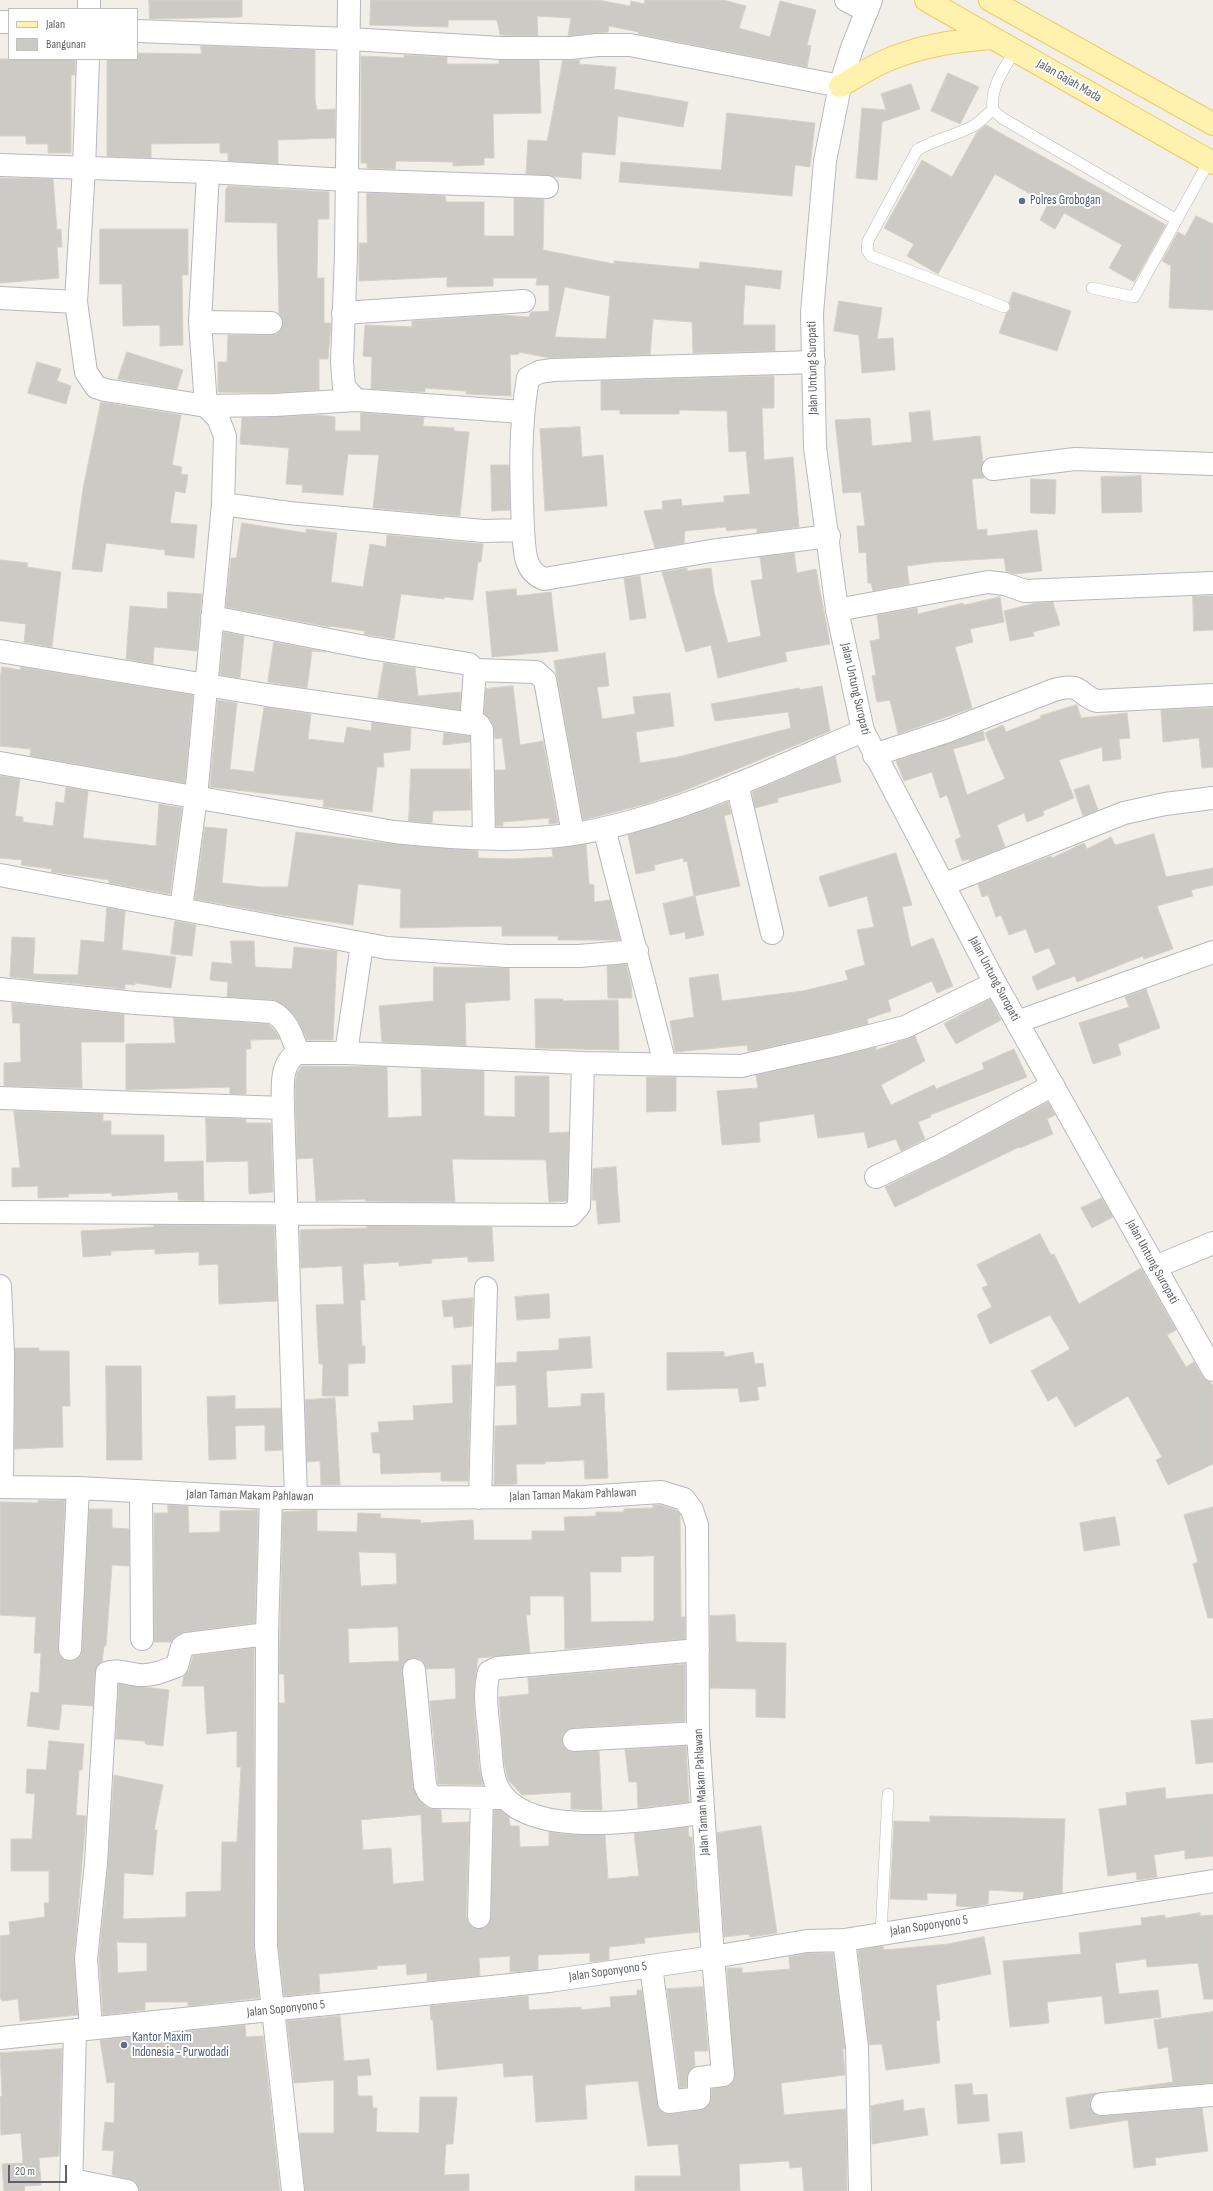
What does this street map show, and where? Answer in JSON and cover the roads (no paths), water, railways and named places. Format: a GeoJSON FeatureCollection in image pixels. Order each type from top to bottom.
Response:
{"type":"FeatureCollection","features":[{"type":"Feature","properties":{"kind":"main road","name":"Jalan Gajah Mada"},"geometry":{"type":"LineString","coordinates":[[926,0],[1211,162]]}},
{"type":"Feature","properties":{"kind":"main road"},"geometry":{"type":"LineString","coordinates":[[990,0],[1213,124]]}},
{"type":"Feature","properties":{"kind":"main road"},"geometry":{"type":"LineString","coordinates":[[830,84],[916,50],[952,41],[991,38]]}},
{"type":"Feature","properties":{"kind":"street"},"geometry":{"type":"LineString","coordinates":[[349,0],[346,254],[342,362],[344,387],[356,400]]}},
{"type":"Feature","properties":{"kind":"street"},"geometry":{"type":"LineString","coordinates":[[846,0],[869,6]]}},
{"type":"Feature","properties":{"kind":"street","name":"Jalan Untung Suropati"},"geometry":{"type":"LineString","coordinates":[[869,6],[852,48],[830,84],[812,313],[815,447],[829,536],[837,610],[863,731],[874,755],[945,884],[995,983],[1213,1370]]}},
{"type":"Feature","properties":{"kind":"street"},"geometry":{"type":"LineString","coordinates":[[138,31],[349,39],[501,48],[571,48],[597,45],[630,45],[830,84]]}},
{"type":"Feature","properties":{"kind":"street"},"geometry":{"type":"LineString","coordinates":[[88,60],[84,168],[76,302],[86,372],[96,387],[104,390],[206,406],[275,405],[356,400],[522,412]]}},
{"type":"Feature","properties":{"kind":"street"},"geometry":{"type":"LineString","coordinates":[[0,165],[208,172],[346,180],[547,187]]}},
{"type":"Feature","properties":{"kind":"street"},"geometry":{"type":"LineString","coordinates":[[182,909],[196,797],[223,504],[225,436],[218,418],[206,406],[200,322],[208,172]]}},
{"type":"Feature","properties":{"kind":"street"},"geometry":{"type":"LineString","coordinates":[[0,298],[76,302]]}},
{"type":"Feature","properties":{"kind":"street"},"geometry":{"type":"LineString","coordinates":[[343,313],[524,301]]}},
{"type":"Feature","properties":{"kind":"street"},"geometry":{"type":"LineString","coordinates":[[200,322],[271,323]]}},
{"type":"Feature","properties":{"kind":"street"},"geometry":{"type":"LineString","coordinates":[[814,362],[553,370],[539,372],[528,378],[522,412],[520,438],[523,530],[526,560],[530,570],[536,576],[544,579],[711,552],[829,536]]}},
{"type":"Feature","properties":{"kind":"street"},"geometry":{"type":"LineString","coordinates":[[993,469],[1075,460],[1213,464]]}},
{"type":"Feature","properties":{"kind":"street"},"geometry":{"type":"LineString","coordinates":[[223,504],[289,513],[483,531],[523,530]]}},
{"type":"Feature","properties":{"kind":"street"},"geometry":{"type":"LineString","coordinates":[[837,610],[988,582],[1005,584],[1025,591],[1213,583]]}},
{"type":"Feature","properties":{"kind":"street"},"geometry":{"type":"LineString","coordinates":[[212,617],[370,648],[469,664],[476,670],[536,672],[545,680],[573,834]]}},
{"type":"Feature","properties":{"kind":"street"},"geometry":{"type":"LineString","coordinates":[[0,651],[267,695],[479,725],[482,730],[484,838]]}},
{"type":"Feature","properties":{"kind":"street"},"geometry":{"type":"LineString","coordinates":[[471,724],[476,670]]}},
{"type":"Feature","properties":{"kind":"street"},"geometry":{"type":"LineString","coordinates":[[874,755],[948,731],[1054,690],[1065,688],[1077,689],[1088,698],[1097,701],[1213,695]]}},
{"type":"Feature","properties":{"kind":"street"},"geometry":{"type":"LineString","coordinates":[[0,763],[394,832],[456,838],[484,838],[573,834],[604,828],[651,815],[737,784],[863,731]]}},
{"type":"Feature","properties":{"kind":"street"},"geometry":{"type":"LineString","coordinates":[[737,784],[772,933]]}},
{"type":"Feature","properties":{"kind":"street"},"geometry":{"type":"LineString","coordinates":[[945,884],[1124,813],[1166,804],[1213,798]]}},
{"type":"Feature","properties":{"kind":"street"},"geometry":{"type":"LineString","coordinates":[[604,828],[665,1064]]}},
{"type":"Feature","properties":{"kind":"street"},"geometry":{"type":"LineString","coordinates":[[0,875],[387,948],[507,956],[579,956],[637,951]]}},
{"type":"Feature","properties":{"kind":"street"},"geometry":{"type":"LineString","coordinates":[[346,1053],[362,944]]}},
{"type":"Feature","properties":{"kind":"street"},"geometry":{"type":"LineString","coordinates":[[1017,1022],[1213,952]]}},
{"type":"Feature","properties":{"kind":"street"},"geometry":{"type":"LineString","coordinates":[[296,1497],[288,1215],[283,1108],[284,1073],[290,1057],[298,1053],[346,1053],[584,1063],[741,1066],[835,1045],[905,1027],[995,983]]}},
{"type":"Feature","properties":{"kind":"street"},"geometry":{"type":"LineString","coordinates":[[0,989],[135,1002],[272,1012],[280,1016],[287,1024],[298,1053]]}},
{"type":"Feature","properties":{"kind":"street"},"geometry":{"type":"LineString","coordinates":[[0,1212],[288,1215],[571,1215],[579,1206],[584,1063]]}},
{"type":"Feature","properties":{"kind":"street"},"geometry":{"type":"LineString","coordinates":[[876,1177],[940,1146],[1053,1085]]}},
{"type":"Feature","properties":{"kind":"street"},"geometry":{"type":"LineString","coordinates":[[0,1098],[283,1108]]}},
{"type":"Feature","properties":{"kind":"street"},"geometry":{"type":"LineString","coordinates":[[1155,1268],[1213,1243]]}},
{"type":"Feature","properties":{"kind":"street"},"geometry":{"type":"LineString","coordinates":[[0,1286],[1,1487]]}},
{"type":"Feature","properties":{"kind":"street"},"geometry":{"type":"LineString","coordinates":[[480,1498],[486,1288]]}},
{"type":"Feature","properties":{"kind":"street","name":"Jalan Taman Makam Pahlawan"},"geometry":{"type":"LineString","coordinates":[[1,1487],[78,1488],[271,1498],[480,1498],[582,1496],[661,1492],[684,1499],[692,1510],[697,1525],[698,1733],[702,1813],[723,2075],[699,2078],[699,2098],[669,2102],[651,1966]]}},
{"type":"Feature","properties":{"kind":"street"},"geometry":{"type":"LineString","coordinates":[[70,1649],[78,1488]]}},
{"type":"Feature","properties":{"kind":"street"},"geometry":{"type":"LineString","coordinates":[[141,1492],[142,1639]]}},
{"type":"Feature","properties":{"kind":"street"},"geometry":{"type":"LineString","coordinates":[[271,1498],[267,1634],[266,1946],[292,2191]]}},
{"type":"Feature","properties":{"kind":"street"},"geometry":{"type":"LineString","coordinates":[[127,2191],[72,2185],[83,2029],[86,1959],[96,1864],[107,1673],[112,1671],[140,1675],[154,1674],[177,1666],[182,1647],[187,1644],[267,1634]]}},
{"type":"Feature","properties":{"kind":"street"},"geometry":{"type":"LineString","coordinates":[[698,1650],[504,1667],[489,1672],[486,1697],[493,1772],[497,1786],[505,1798],[526,1813],[544,1820],[585,1824],[702,1813]]}},
{"type":"Feature","properties":{"kind":"street"},"geometry":{"type":"LineString","coordinates":[[414,1670],[425,1785],[428,1792],[434,1797],[505,1798]]}},
{"type":"Feature","properties":{"kind":"street"},"geometry":{"type":"LineString","coordinates":[[574,1740],[698,1733]]}},
{"type":"Feature","properties":{"kind":"street"},"geometry":{"type":"LineString","coordinates":[[479,1918],[482,1798]]}},
{"type":"Feature","properties":{"kind":"street","name":"Jalan Soponyono 5"},"geometry":{"type":"LineString","coordinates":[[0,2038],[549,1981],[713,1957],[807,1941],[844,1940],[1213,1881]]}},
{"type":"Feature","properties":{"kind":"street"},"geometry":{"type":"LineString","coordinates":[[844,1940],[857,2047],[860,2191]]}},
{"type":"Feature","properties":{"kind":"street"},"geometry":{"type":"LineString","coordinates":[[1102,2104],[1213,2095]]}},
{"type":"Feature","properties":{"kind":"lane"},"geometry":{"type":"LineString","coordinates":[[1015,50],[997,82],[991,99],[992,110],[1002,118],[1175,220]]}},
{"type":"Feature","properties":{"kind":"lane"},"geometry":{"type":"LineString","coordinates":[[992,110],[974,125],[917,150],[868,241],[867,250],[870,256],[1004,307]]}},
{"type":"Feature","properties":{"kind":"lane"},"geometry":{"type":"LineString","coordinates":[[1092,288],[1134,297],[1175,220],[1211,162]]}},
{"type":"Feature","properties":{"kind":"lane"},"geometry":{"type":"LineString","coordinates":[[881,1934],[888,1794]]}},
{"type":"Feature","properties":{"kind":"place","name":"Polres Grobogan"},"geometry":{"type":"Point","coordinates":[1022,201]}},
{"type":"Feature","properties":{"kind":"place","name":"Kantor Maxim Indonesia - Purwodadi"},"geometry":{"type":"Point","coordinates":[124,2045]}}]}
